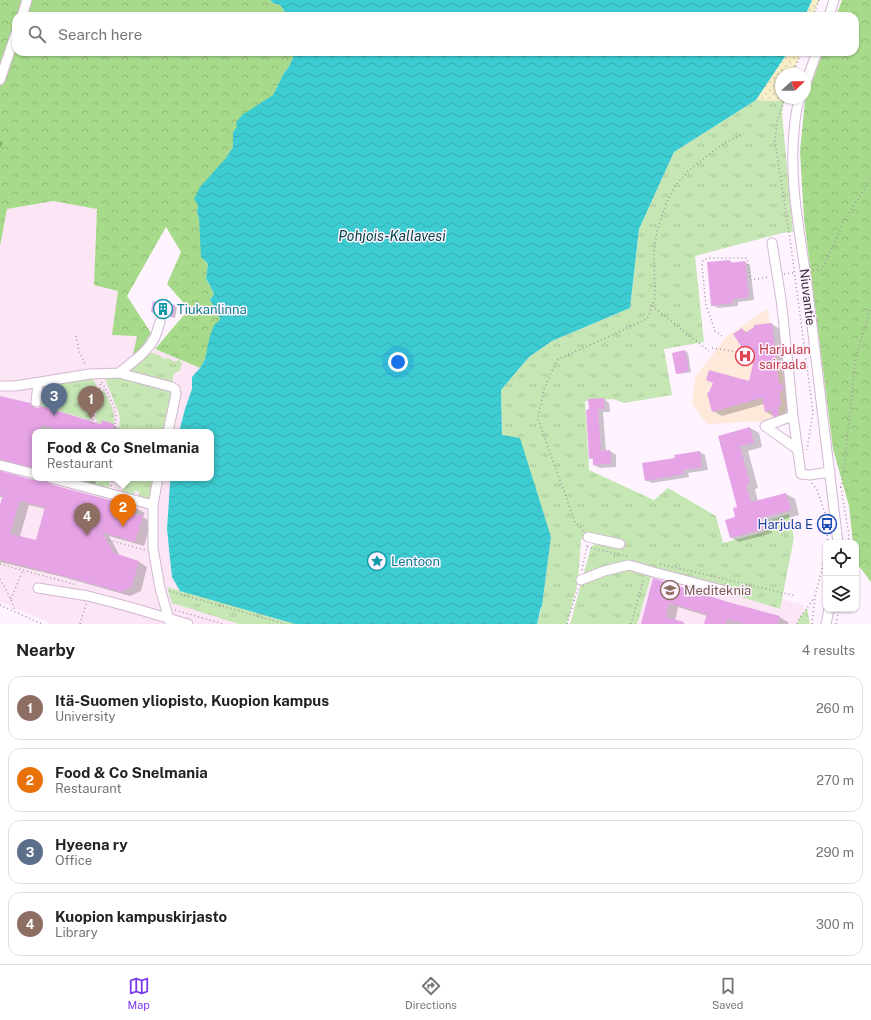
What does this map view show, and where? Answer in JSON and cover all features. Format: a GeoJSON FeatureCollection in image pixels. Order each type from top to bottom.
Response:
{"type":"FeatureCollection","features":[{"type":"Feature","properties":{"kind":"street"},"geometry":{"type":"LineString","coordinates":[[23,12],[27,0]]}},
{"type":"Feature","properties":{"kind":"street"},"geometry":{"type":"LineString","coordinates":[[830,12],[834,0]]}},
{"type":"Feature","properties":{"kind":"street"},"geometry":{"type":"LineString","coordinates":[[0,80],[12,45]]}},
{"type":"Feature","properties":{"kind":"street"},"geometry":{"type":"LineString","coordinates":[[811,68],[816,56]]}},
{"type":"Feature","properties":{"kind":"street","name":"Niuvantie"},"geometry":{"type":"LineString","coordinates":[[798,104],[792,162],[794,197],[805,270],[838,540]]}},
{"type":"Feature","properties":{"kind":"street"},"geometry":{"type":"LineString","coordinates":[[772,243],[801,474],[810,475],[830,472]]}},
{"type":"Feature","properties":{"kind":"street"},"geometry":{"type":"LineString","coordinates":[[119,373],[149,347],[160,322]]}},
{"type":"Feature","properties":{"kind":"street"},"geometry":{"type":"LineString","coordinates":[[0,386],[15,386],[119,373],[175,389],[176,394],[169,429]]}},
{"type":"Feature","properties":{"kind":"street"},"geometry":{"type":"LineString","coordinates":[[36,402],[38,383]]}},
{"type":"Feature","properties":{"kind":"street"},"geometry":{"type":"LineString","coordinates":[[793,416],[764,426],[797,449]]}},
{"type":"Feature","properties":{"kind":"street"},"geometry":{"type":"LineString","coordinates":[[0,464],[32,473]]}},
{"type":"Feature","properties":{"kind":"street"},"geometry":{"type":"LineString","coordinates":[[61,481],[153,505]]}},
{"type":"Feature","properties":{"kind":"street"},"geometry":{"type":"LineString","coordinates":[[157,481],[153,505],[153,548],[160,588],[170,621]]}},
{"type":"Feature","properties":{"kind":"street"},"geometry":{"type":"LineString","coordinates":[[588,542],[620,544]]}},
{"type":"Feature","properties":{"kind":"street"},"geometry":{"type":"LineString","coordinates":[[580,580],[604,571],[629,565],[722,590]]}},
{"type":"Feature","properties":{"kind":"street"},"geometry":{"type":"LineString","coordinates":[[38,588],[88,596],[130,607],[170,621],[188,624]]}},
{"type":"Feature","properties":{"kind":"street"},"geometry":{"type":"LineString","coordinates":[[826,624],[828,612]]}},
{"type":"Feature","properties":{"kind":"path"},"geometry":{"type":"LineString","coordinates":[[814,12],[819,0]]}},
{"type":"Feature","properties":{"kind":"path"},"geometry":{"type":"LineString","coordinates":[[795,68],[800,56]]}},
{"type":"Feature","properties":{"kind":"path"},"geometry":{"type":"LineString","coordinates":[[783,104],[777,121],[775,141],[789,232],[813,412],[807,449],[808,455]]}},
{"type":"Feature","properties":{"kind":"path"},"geometry":{"type":"LineString","coordinates":[[634,558],[588,542],[575,522],[538,419],[544,389],[557,360],[647,319],[655,298],[654,249],[657,231],[666,204],[675,186],[694,165],[724,143],[744,134]]}},
{"type":"Feature","properties":{"kind":"path"},"geometry":{"type":"LineString","coordinates":[[805,270],[822,270],[845,219],[871,179]]}},
{"type":"Feature","properties":{"kind":"path"},"geometry":{"type":"LineString","coordinates":[[722,336],[715,331],[706,305],[702,266],[704,260],[710,258],[747,258],[750,280],[794,273]]}},
{"type":"Feature","properties":{"kind":"path"},"geometry":{"type":"LineString","coordinates":[[652,306],[710,351]]}},
{"type":"Feature","properties":{"kind":"path"},"geometry":{"type":"LineString","coordinates":[[848,540],[841,487],[856,355],[871,308]]}},
{"type":"Feature","properties":{"kind":"path"},"geometry":{"type":"LineString","coordinates":[[76,336],[79,351],[113,404],[116,417],[114,429]]}},
{"type":"Feature","properties":{"kind":"path"},"geometry":{"type":"LineString","coordinates":[[712,348],[738,352],[746,361],[750,359]]}},
{"type":"Feature","properties":{"kind":"path"},"geometry":{"type":"LineString","coordinates":[[92,424],[95,413],[96,377]]}},
{"type":"Feature","properties":{"kind":"path"},"geometry":{"type":"LineString","coordinates":[[810,475],[812,484],[817,490],[826,517]]}},
{"type":"Feature","properties":{"kind":"path"},"geometry":{"type":"LineString","coordinates":[[832,488],[841,487]]}},
{"type":"Feature","properties":{"kind":"path"},"geometry":{"type":"LineString","coordinates":[[828,530],[828,540]]}},
{"type":"Feature","properties":{"kind":"path"},"geometry":{"type":"LineString","coordinates":[[109,540],[148,551]]}},
{"type":"Feature","properties":{"kind":"path"},"geometry":{"type":"LineString","coordinates":[[568,624],[580,580],[588,542]]}},
{"type":"Feature","properties":{"kind":"path"},"geometry":{"type":"LineString","coordinates":[[657,563],[796,596]]}},
{"type":"Feature","properties":{"kind":"path"},"geometry":{"type":"LineString","coordinates":[[0,564],[74,584]]}},
{"type":"Feature","properties":{"kind":"path"},"geometry":{"type":"LineString","coordinates":[[812,624],[815,596],[823,565]]}},
{"type":"Feature","properties":{"kind":"path"},"geometry":{"type":"LineString","coordinates":[[11,599],[23,570]]}},
{"type":"Feature","properties":{"kind":"path"},"geometry":{"type":"LineString","coordinates":[[631,624],[646,570]]}},
{"type":"Feature","properties":{"kind":"path"},"geometry":{"type":"LineString","coordinates":[[0,579],[11,599],[15,611]]}},
{"type":"Feature","properties":{"kind":"path"},"geometry":{"type":"LineString","coordinates":[[160,588],[285,624]]}},
{"type":"Feature","properties":{"kind":"path"},"geometry":{"type":"LineString","coordinates":[[80,624],[88,596]]}},
{"type":"Feature","properties":{"kind":"path"},"geometry":{"type":"LineString","coordinates":[[797,624],[798,620],[815,596]]}},
{"type":"Feature","properties":{"kind":"path"},"geometry":{"type":"LineString","coordinates":[[0,605],[42,624]]}},
{"type":"Feature","properties":{"kind":"path"},"geometry":{"type":"LineString","coordinates":[[836,624],[838,612]]}},
{"type":"Feature","properties":{"kind":"shaded area"},"geometry":{"type":"Polygon","coordinates":[[[53,201],[97,209],[94,285],[120,290],[138,335],[132,359],[133,361],[155,349],[200,368],[192,377],[192,389],[180,429],[32,429],[32,481],[170,481],[167,529],[172,577],[180,591],[295,624],[50,624],[0,602],[0,246],[7,209],[53,201]]]}},
{"type":"Feature","properties":{"kind":"shaded area","name":"Harjulan sairaala"},"geometry":{"type":"Polygon","coordinates":[[[767,309],[785,386],[787,415],[765,421],[707,424],[692,404],[695,377],[727,336],[767,309]]]}},
{"type":"Feature","properties":{"kind":"shaded area"},"geometry":{"type":"Polygon","coordinates":[[[591,547],[804,605],[799,624],[570,624],[591,547]]]}},
{"type":"Feature","properties":{"kind":"green space"},"geometry":{"type":"Polygon","coordinates":[[[0,0],[270,0],[275,4],[280,5],[285,12],[12,12],[12,56],[293,56],[273,95],[233,132],[233,147],[198,205],[197,212],[204,261],[208,264],[206,279],[214,294],[210,300],[214,307],[215,313],[219,316],[220,320],[200,368],[155,349],[189,309],[167,284],[181,252],[166,227],[127,296],[151,333],[133,361],[132,359],[137,336],[112,335],[118,291],[94,285],[97,209],[53,201],[7,209],[0,246],[0,0]]]}},
{"type":"Feature","properties":{"kind":"green space"},"geometry":{"type":"Polygon","coordinates":[[[842,0],[871,0],[871,582],[859,566],[859,540],[853,540],[849,506],[833,449],[804,219],[800,151],[805,104],[811,104],[811,85],[822,56],[859,56],[859,12],[838,12],[842,0]]]}},
{"type":"Feature","properties":{"kind":"green space"},"geometry":{"type":"Polygon","coordinates":[[[756,100],[775,101],[775,104],[784,104],[782,113],[793,232],[782,233],[695,256],[704,342],[664,349],[672,395],[624,403],[613,399],[585,401],[589,470],[654,500],[668,488],[716,516],[723,543],[764,532],[766,521],[789,514],[794,538],[780,609],[653,570],[637,624],[570,624],[591,547],[599,541],[581,539],[578,582],[567,624],[537,624],[542,606],[551,537],[502,436],[501,390],[529,357],[552,341],[630,308],[639,229],[674,152],[756,100]]]}},
{"type":"Feature","properties":{"kind":"green space"},"geometry":{"type":"Polygon","coordinates":[[[150,353],[154,353],[165,359],[168,358],[174,361],[179,360],[182,363],[180,371],[174,376],[173,383],[127,373],[126,369],[140,362],[150,353]]]}},
{"type":"Feature","properties":{"kind":"green space"},"geometry":{"type":"Polygon","coordinates":[[[109,375],[170,390],[172,394],[163,429],[118,429],[119,414],[105,379],[109,375]]]}},
{"type":"Feature","properties":{"kind":"green space"},"geometry":{"type":"Polygon","coordinates":[[[90,377],[95,382],[98,391],[90,420],[38,405],[41,386],[90,377]]]}},
{"type":"Feature","properties":{"kind":"green space"},"geometry":{"type":"Polygon","coordinates":[[[103,389],[113,410],[114,424],[103,421],[101,424],[96,422],[97,420],[95,418],[103,389]]]}},
{"type":"Feature","properties":{"kind":"green space"},"geometry":{"type":"Polygon","coordinates":[[[86,481],[110,481],[107,490],[85,483],[86,481]]]}},
{"type":"Feature","properties":{"kind":"green space"},"geometry":{"type":"Polygon","coordinates":[[[125,481],[155,481],[152,497],[148,499],[138,498],[140,492],[135,490],[134,496],[121,495],[125,481]]]}},
{"type":"Feature","properties":{"kind":"green space"},"geometry":{"type":"Polygon","coordinates":[[[167,587],[295,624],[239,624],[172,603],[167,587]]]}},
{"type":"Feature","properties":{"kind":"green space"},"geometry":{"type":"Polygon","coordinates":[[[807,608],[810,624],[797,624],[799,619],[807,608]]]}},
{"type":"Feature","properties":{"kind":"sand"},"geometry":{"type":"Polygon","coordinates":[[[812,0],[819,0],[814,12],[807,12],[812,0]]]}},
{"type":"Feature","properties":{"kind":"sand"},"geometry":{"type":"Polygon","coordinates":[[[785,56],[800,56],[795,68],[777,68],[785,56]]]}},
{"type":"Feature","properties":{"kind":"sand"},"geometry":{"type":"Polygon","coordinates":[[[775,72],[775,101],[756,100],[775,72]]]}},
{"type":"Feature","properties":{"kind":"water"},"geometry":{"type":"Polygon","coordinates":[[[270,0],[812,0],[807,12],[285,12],[280,5],[275,4],[270,0]]]}},
{"type":"Feature","properties":{"kind":"water","name":"Pohjois-Kallavesi"},"geometry":{"type":"Polygon","coordinates":[[[293,56],[785,56],[777,68],[775,68],[775,72],[756,100],[674,152],[639,229],[630,308],[552,341],[529,357],[501,390],[502,435],[520,438],[551,537],[542,606],[537,624],[295,624],[180,591],[172,577],[167,529],[170,481],[214,481],[214,429],[180,429],[192,389],[192,377],[200,368],[205,359],[214,325],[220,320],[219,316],[215,313],[214,307],[210,300],[214,294],[206,279],[208,264],[201,257],[199,218],[197,212],[198,205],[194,199],[200,187],[226,158],[233,147],[233,132],[237,127],[236,123],[242,115],[273,95],[293,56]]]}},
{"type":"Feature","properties":{"kind":"building"},"geometry":{"type":"Polygon","coordinates":[[[730,260],[730,263],[745,261],[749,297],[733,299],[733,303],[711,306],[707,262],[730,260]]]}},
{"type":"Feature","properties":{"kind":"building","name":"Tiukanlinna"},"geometry":{"type":"Polygon","coordinates":[[[153,301],[175,305],[173,317],[151,312],[153,301]]]}},
{"type":"Feature","properties":{"kind":"building"},"geometry":{"type":"Polygon","coordinates":[[[772,323],[779,384],[783,383],[783,391],[780,391],[781,406],[778,407],[779,415],[773,417],[771,410],[765,412],[762,398],[712,412],[707,393],[709,392],[713,383],[706,380],[709,370],[749,381],[753,364],[733,334],[742,328],[745,333],[754,327],[754,325],[772,323]]]}},
{"type":"Feature","properties":{"kind":"building"},"geometry":{"type":"Polygon","coordinates":[[[685,350],[689,371],[676,374],[672,353],[685,350]]]}},
{"type":"Feature","properties":{"kind":"building"},"geometry":{"type":"Polygon","coordinates":[[[0,396],[30,403],[32,407],[35,408],[41,406],[101,424],[102,420],[114,424],[113,429],[55,429],[42,425],[41,429],[32,429],[31,467],[0,459],[0,396]]]}},
{"type":"Feature","properties":{"kind":"building"},"geometry":{"type":"Polygon","coordinates":[[[604,398],[604,409],[598,409],[601,451],[610,450],[611,464],[593,465],[593,458],[589,459],[586,410],[589,409],[588,399],[604,398]]]}},
{"type":"Feature","properties":{"kind":"building"},"geometry":{"type":"Polygon","coordinates":[[[750,427],[754,443],[740,446],[750,484],[746,485],[751,502],[786,493],[791,510],[761,518],[764,529],[730,538],[725,520],[735,517],[733,508],[737,507],[718,436],[750,427]]]}},
{"type":"Feature","properties":{"kind":"building"},"geometry":{"type":"Polygon","coordinates":[[[700,451],[702,467],[683,470],[684,474],[645,481],[642,463],[675,458],[674,455],[700,451]]]}},
{"type":"Feature","properties":{"kind":"building"},"geometry":{"type":"Polygon","coordinates":[[[0,471],[32,479],[32,481],[46,481],[49,484],[136,507],[134,514],[143,516],[135,542],[102,532],[114,553],[139,561],[132,586],[121,592],[0,560],[0,505],[3,495],[0,495],[0,471]],[[20,501],[10,534],[36,540],[45,507],[20,501]]]}},
{"type":"Feature","properties":{"kind":"building","name":"Mediteknia"},"geometry":{"type":"Polygon","coordinates":[[[653,578],[728,602],[780,616],[777,624],[746,624],[727,619],[726,624],[704,624],[707,614],[669,603],[666,617],[684,622],[683,624],[641,624],[653,578]]]}},
{"type":"Feature","properties":{"kind":"place","name":"Tiukanlinna"},"geometry":{"type":"Point","coordinates":[163,309]}},
{"type":"Feature","properties":{"kind":"place","name":"Harjulan sairaala"},"geometry":{"type":"Point","coordinates":[745,356]}},
{"type":"Feature","properties":{"kind":"place","name":"Hyeena ry"},"geometry":{"type":"Point","coordinates":[54,416]}},
{"type":"Feature","properties":{"kind":"place","name":"Itä-Suomen yliopisto, Kuopion kampus"},"geometry":{"type":"Point","coordinates":[91,419]}},
{"type":"Feature","properties":{"kind":"place","name":"Harjula E"},"geometry":{"type":"Point","coordinates":[827,524]}},
{"type":"Feature","properties":{"kind":"place","name":"Food & Co Snelmania"},"geometry":{"type":"Point","coordinates":[123,527]}},
{"type":"Feature","properties":{"kind":"place","name":"Kuopion kampuskirjasto"},"geometry":{"type":"Point","coordinates":[87,536]}},
{"type":"Feature","properties":{"kind":"place","name":"Lentoon"},"geometry":{"type":"Point","coordinates":[377,561]}},
{"type":"Feature","properties":{"kind":"place","name":"Mediteknia"},"geometry":{"type":"Point","coordinates":[670,590]}}]}
